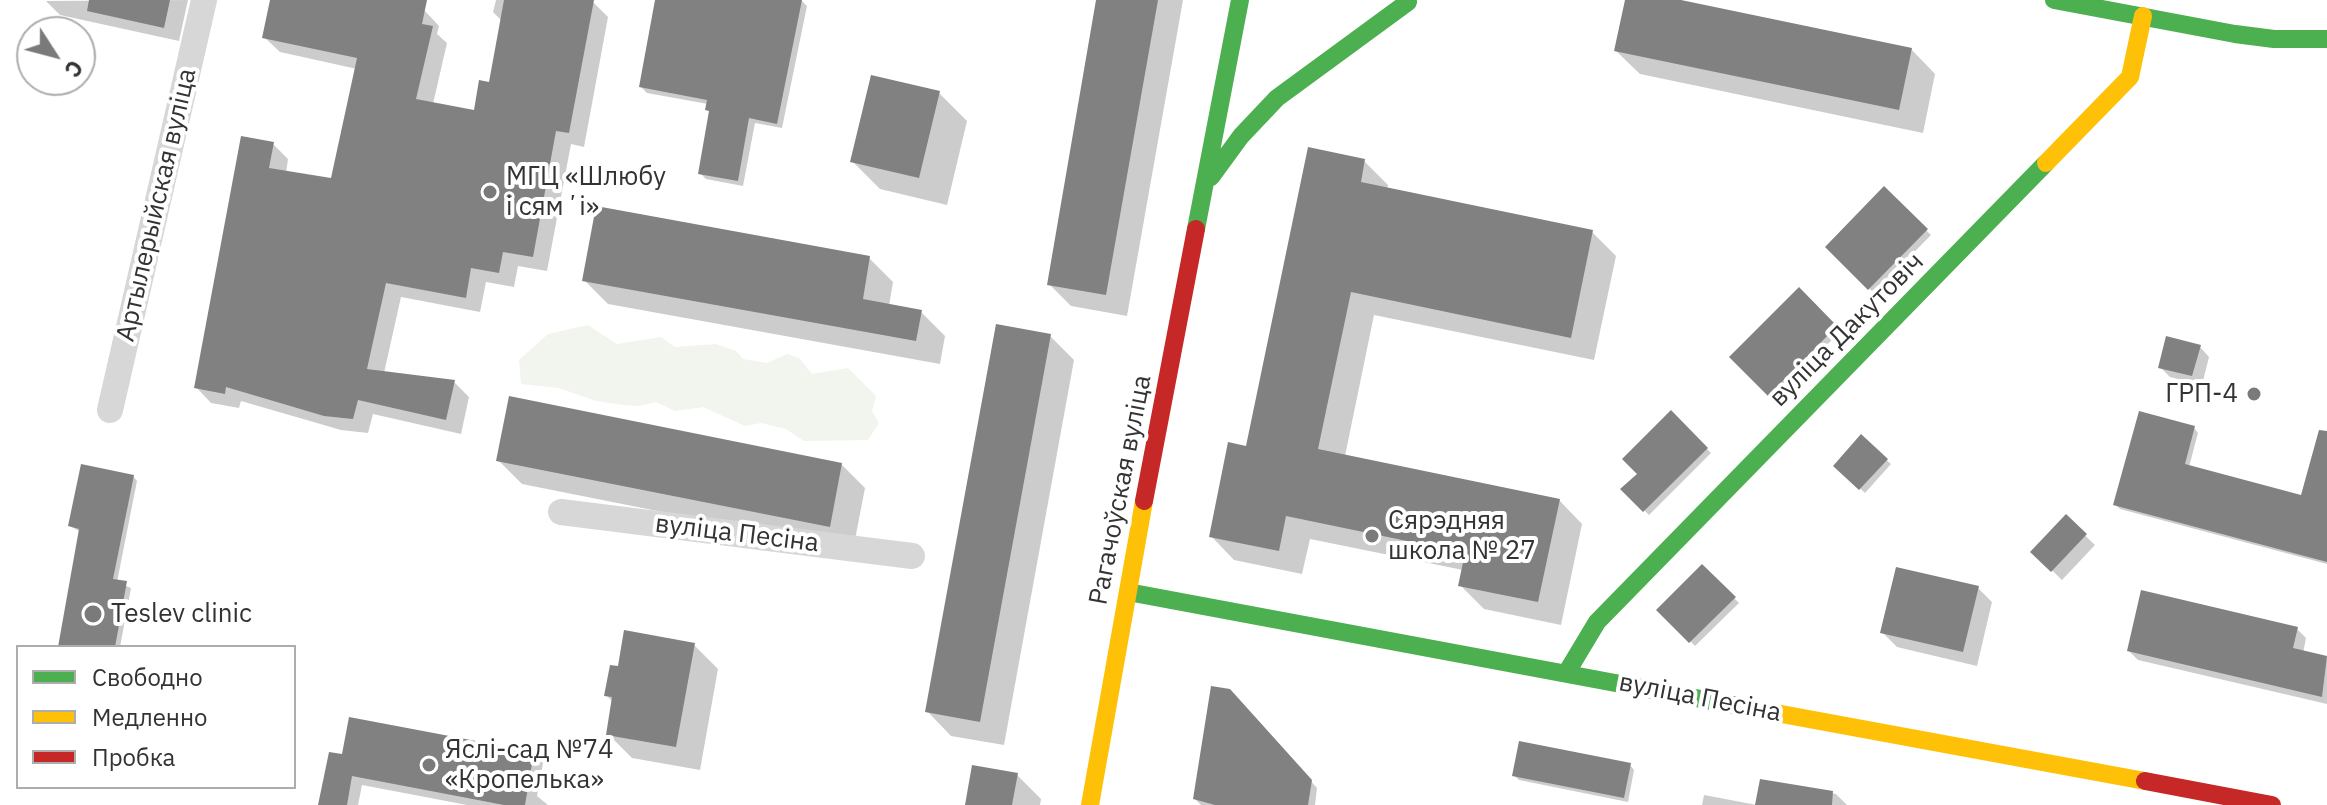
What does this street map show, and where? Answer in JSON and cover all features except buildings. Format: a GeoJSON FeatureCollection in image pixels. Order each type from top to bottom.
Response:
{"type":"FeatureCollection","features":[{"type":"Feature","properties":{"kind":"street","name":"Артылерыйская вуліца"},"geometry":{"type":"LineString","coordinates":[[110,410],[204,0]]}},
{"type":"Feature","properties":{"kind":"street","name":"Рагачоўская вуліца"},"geometry":{"type":"LineString","coordinates":[[1090,805],[1240,0]]}},
{"type":"Feature","properties":{"kind":"street"},"geometry":{"type":"LineString","coordinates":[[2054,0],[2274,39],[2327,39]]}},
{"type":"Feature","properties":{"kind":"street","name":"Рагачоўская вуліца"},"geometry":{"type":"LineString","coordinates":[[1206,184],[1241,136],[1277,98],[1412,1]]}},
{"type":"Feature","properties":{"kind":"street"},"geometry":{"type":"LineString","coordinates":[[1380,2],[1412,1]]}},
{"type":"Feature","properties":{"kind":"street","name":"вуліца Дакутовіч"},"geometry":{"type":"LineString","coordinates":[[1567,672],[1597,622],[2130,77],[2143,16]]}},
{"type":"Feature","properties":{"kind":"street"},"geometry":{"type":"LineString","coordinates":[[2274,39],[2327,59]]}},
{"type":"Feature","properties":{"kind":"street","name":"вуліца Песіна"},"geometry":{"type":"LineString","coordinates":[[561,512],[912,556]]}},
{"type":"Feature","properties":{"kind":"street","name":"вуліца Песіна"},"geometry":{"type":"LineString","coordinates":[[1128,592],[2272,805]]}},
{"type":"Feature","properties":{"kind":"shaded area"},"geometry":{"type":"Polygon","coordinates":[[[588,325],[617,344],[661,337],[675,347],[716,344],[736,351],[743,359],[767,363],[787,354],[799,358],[812,374],[848,368],[876,396],[872,411],[879,423],[868,440],[804,441],[786,429],[761,423],[745,426],[703,407],[675,411],[656,402],[639,406],[623,405],[596,401],[559,388],[521,384],[519,360],[548,334],[588,325]]]}},
{"type":"Feature","properties":{"kind":"traffic: fast"},"geometry":{"type":"LineString","coordinates":[[1196,229],[1240,0]]}},
{"type":"Feature","properties":{"kind":"traffic: fast"},"geometry":{"type":"LineString","coordinates":[[2054,0],[2235,34],[2274,39],[2327,39]]}},
{"type":"Feature","properties":{"kind":"traffic: fast"},"geometry":{"type":"LineString","coordinates":[[1211,177],[1241,136],[1277,98],[1408,2]]}},
{"type":"Feature","properties":{"kind":"traffic: fast"},"geometry":{"type":"LineString","coordinates":[[1567,672],[1597,622],[2046,163]]}},
{"type":"Feature","properties":{"kind":"traffic: fast"},"geometry":{"type":"LineString","coordinates":[[1128,592],[1776,713]]}},
{"type":"Feature","properties":{"kind":"traffic: slow"},"geometry":{"type":"LineString","coordinates":[[2046,163],[2130,77],[2143,16]]}},
{"type":"Feature","properties":{"kind":"traffic: slow"},"geometry":{"type":"LineString","coordinates":[[1090,805],[1144,501]]}},
{"type":"Feature","properties":{"kind":"traffic: slow"},"geometry":{"type":"LineString","coordinates":[[1776,713],[2145,781]]}},
{"type":"Feature","properties":{"kind":"traffic: jam"},"geometry":{"type":"LineString","coordinates":[[1144,501],[1196,229]]}},
{"type":"Feature","properties":{"kind":"traffic: jam"},"geometry":{"type":"LineString","coordinates":[[2145,781],[2272,805]]}},
{"type":"Feature","properties":{"kind":"place","name":"МГЦ «Шлюбу і сямʼі»"},"geometry":{"type":"Point","coordinates":[490,192]}},
{"type":"Feature","properties":{"kind":"place","name":"ГРП-4"},"geometry":{"type":"Point","coordinates":[2254,394]}},
{"type":"Feature","properties":{"kind":"place","name":"Сярэдняя школа № 27"},"geometry":{"type":"Point","coordinates":[1372,536]}},
{"type":"Feature","properties":{"kind":"place","name":"Teslev clinic"},"geometry":{"type":"Point","coordinates":[93,614]}},
{"type":"Feature","properties":{"kind":"place","name":"Яслі-сад №74 «Кропелька»"},"geometry":{"type":"Point","coordinates":[429,765]}}]}
